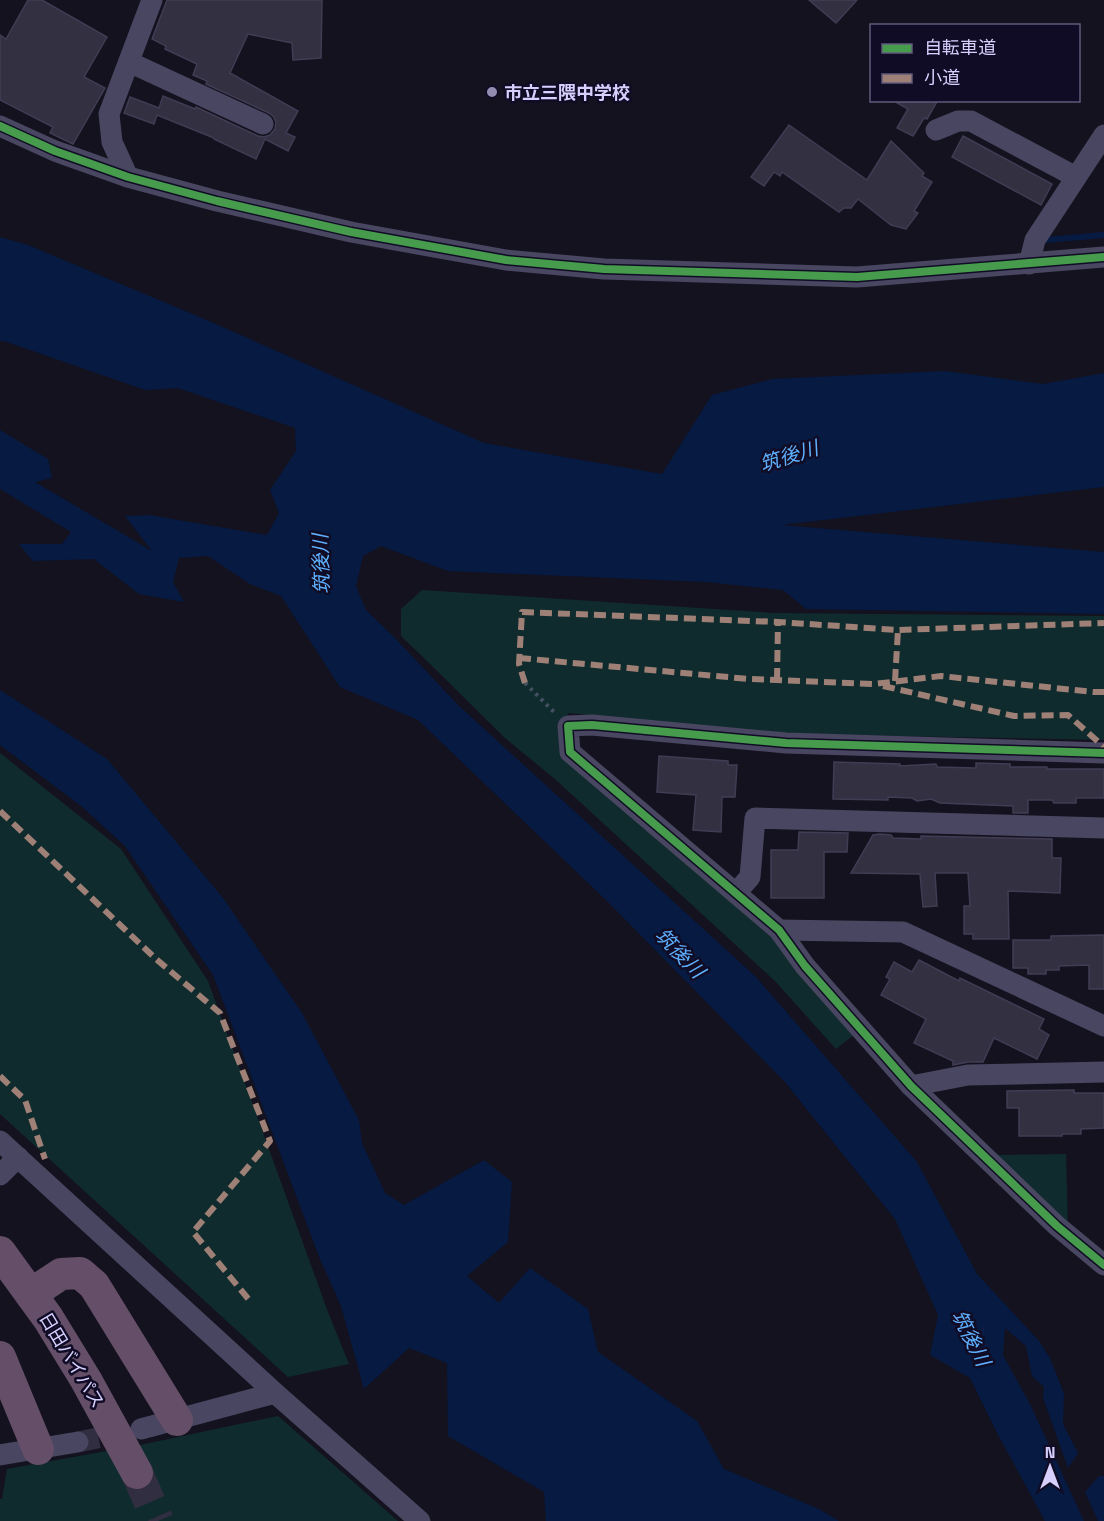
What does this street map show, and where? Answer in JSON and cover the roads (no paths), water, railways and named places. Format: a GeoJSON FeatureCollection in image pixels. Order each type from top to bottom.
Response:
{"type":"FeatureCollection","features":[{"type":"Feature","properties":{"kind":"highway","name":"日田バイパス"},"geometry":{"type":"LineString","coordinates":[[0,1252],[48,1318],[86,1380],[137,1473]]}},
{"type":"Feature","properties":{"kind":"highway"},"geometry":{"type":"LineString","coordinates":[[31,1294],[61,1274],[80,1273],[94,1285],[177,1420]]}},
{"type":"Feature","properties":{"kind":"highway"},"geometry":{"type":"LineString","coordinates":[[0,1357],[38,1449]]}},
{"type":"Feature","properties":{"kind":"street"},"geometry":{"type":"LineString","coordinates":[[128,177],[112,142],[109,114],[152,0]]}},
{"type":"Feature","properties":{"kind":"street"},"geometry":{"type":"LineString","coordinates":[[129,62],[263,124]]}},
{"type":"Feature","properties":{"kind":"street"},"geometry":{"type":"LineString","coordinates":[[936,130],[958,121],[971,121],[1076,177]]}},
{"type":"Feature","properties":{"kind":"street"},"geometry":{"type":"LineString","coordinates":[[0,126],[55,152],[128,177],[218,201],[351,232],[506,260],[604,269],[857,278],[1104,257]]}},
{"type":"Feature","properties":{"kind":"street"},"geometry":{"type":"LineString","coordinates":[[1029,264],[1035,240],[1104,135]]}},
{"type":"Feature","properties":{"kind":"street"},"geometry":{"type":"LineString","coordinates":[[1104,753],[786,743],[592,725],[568,726],[570,752],[779,930],[805,966],[911,1086],[1057,1226],[1104,1265]]}},
{"type":"Feature","properties":{"kind":"street"},"geometry":{"type":"LineString","coordinates":[[736,893],[750,877],[755,818],[1104,828]]}},
{"type":"Feature","properties":{"kind":"street"},"geometry":{"type":"LineString","coordinates":[[779,930],[903,932],[1104,1026]]}},
{"type":"Feature","properties":{"kind":"street"},"geometry":{"type":"LineString","coordinates":[[911,1086],[968,1075],[1104,1072]]}},
{"type":"Feature","properties":{"kind":"street"},"geometry":{"type":"LineString","coordinates":[[0,1141],[275,1393],[420,1521]]}},
{"type":"Feature","properties":{"kind":"street"},"geometry":{"type":"LineString","coordinates":[[0,1174],[18,1157]]}},
{"type":"Feature","properties":{"kind":"street"},"geometry":{"type":"LineString","coordinates":[[141,1429],[275,1393]]}},
{"type":"Feature","properties":{"kind":"street"},"geometry":{"type":"LineString","coordinates":[[0,1455],[78,1442]]}},
{"type":"Feature","properties":{"kind":"water","name":"筑後川"},"geometry":{"type":"Polygon","coordinates":[[[0,237],[28,245],[209,321],[484,443],[662,474],[712,395],[772,379],[945,371],[1043,384],[1104,373],[1104,487],[781,525],[1104,552],[1104,614],[806,609],[783,590],[706,582],[448,571],[381,546],[363,556],[356,586],[366,610],[458,705],[755,976],[917,1162],[977,1274],[1039,1341],[1050,1358],[1064,1394],[1063,1424],[1078,1453],[1068,1468],[1043,1398],[1044,1387],[1032,1376],[1026,1346],[1005,1328],[1003,1355],[1031,1406],[1084,1521],[1045,1521],[970,1378],[930,1355],[938,1315],[895,1219],[784,1081],[607,901],[418,720],[340,687],[281,596],[250,584],[208,556],[179,558],[173,582],[184,602],[139,594],[94,559],[33,561],[19,544],[62,544],[71,532],[0,489],[0,430],[48,459],[52,478],[35,482],[152,551],[125,516],[149,515],[267,535],[279,513],[270,490],[296,451],[295,428],[178,388],[145,390],[0,341],[0,237]]]}},
{"type":"Feature","properties":{"kind":"water"},"geometry":{"type":"Polygon","coordinates":[[[0,690],[107,759],[223,898],[302,1013],[359,1120],[362,1143],[385,1193],[404,1205],[484,1160],[512,1182],[508,1242],[467,1276],[499,1303],[530,1268],[588,1309],[598,1352],[697,1421],[724,1469],[819,1509],[839,1521],[546,1521],[544,1492],[448,1436],[447,1363],[409,1348],[364,1389],[341,1306],[320,1259],[213,975],[125,846],[81,806],[0,745],[0,690]]]}},
{"type":"Feature","properties":{"kind":"water"},"geometry":{"type":"Polygon","coordinates":[[[1099,1476],[1104,1476],[1104,1521],[1098,1521],[1085,1492],[1099,1476]]]}},
{"type":"Feature","properties":{"kind":"waterway"},"geometry":{"type":"LineString","coordinates":[[1045,240],[1104,235]]}},
{"type":"Feature","properties":{"kind":"tunnel"},"geometry":{"type":"LineString","coordinates":[[78,1442],[127,1432]]}},
{"type":"Feature","properties":{"kind":"tunnel"},"geometry":{"type":"LineString","coordinates":[[137,1473],[158,1521]]}},
{"type":"Feature","properties":{"kind":"place","name":"市立三隈中学校"},"geometry":{"type":"Point","coordinates":[492,92]}}]}
